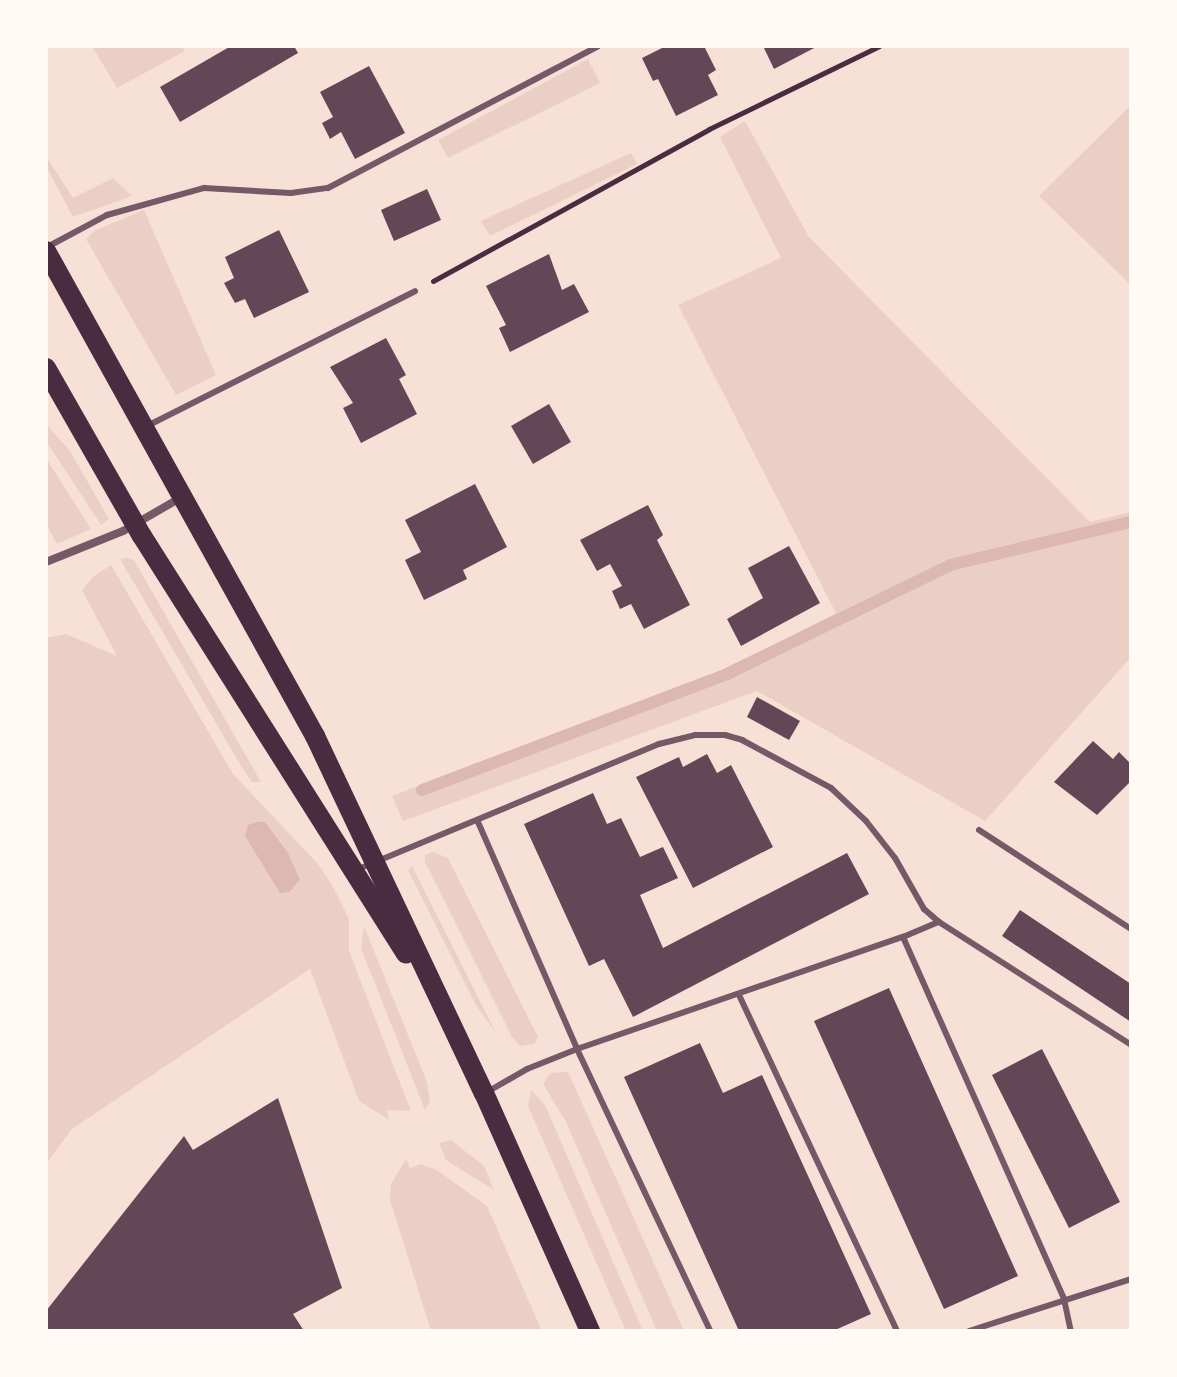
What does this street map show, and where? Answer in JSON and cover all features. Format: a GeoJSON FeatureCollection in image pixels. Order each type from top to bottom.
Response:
{"type":"FeatureCollection","features":[{"type":"Feature","properties":{"kind":"main road"},"geometry":{"type":"LineString","coordinates":[[46,249],[315,736],[484,1093],[590,1331]]}},
{"type":"Feature","properties":{"kind":"main road"},"geometry":{"type":"LineString","coordinates":[[46,368],[135,524],[453,1030]]}},
{"type":"Feature","properties":{"kind":"street"},"geometry":{"type":"LineString","coordinates":[[46,562],[135,524],[182,497]]}},
{"type":"Feature","properties":{"kind":"lane"},"geometry":{"type":"LineString","coordinates":[[46,249],[107,215],[204,188],[291,193],[328,188],[598,46]]}},
{"type":"Feature","properties":{"kind":"lane"},"geometry":{"type":"LineString","coordinates":[[144,427],[415,291]]}},
{"type":"Feature","properties":{"kind":"lane"},"geometry":{"type":"LineString","coordinates":[[353,872],[659,744],[695,735],[725,735],[798,767],[848,801],[895,858],[924,909],[939,922],[1131,1045]]}},
{"type":"Feature","properties":{"kind":"lane"},"geometry":{"type":"LineString","coordinates":[[478,822],[577,1049],[710,1331]]}},
{"type":"Feature","properties":{"kind":"lane"},"geometry":{"type":"LineString","coordinates":[[979,830],[1131,929]]}},
{"type":"Feature","properties":{"kind":"lane"},"geometry":{"type":"LineString","coordinates":[[484,1093],[527,1069],[577,1049],[739,995],[939,922]]}},
{"type":"Feature","properties":{"kind":"lane"},"geometry":{"type":"LineString","coordinates":[[903,937],[1064,1299],[1071,1331]]}},
{"type":"Feature","properties":{"kind":"lane"},"geometry":{"type":"LineString","coordinates":[[739,995],[897,1331]]}},
{"type":"Feature","properties":{"kind":"lane"},"geometry":{"type":"LineString","coordinates":[[969,1331],[1131,1279]]}},
{"type":"Feature","properties":{"kind":"path"},"geometry":{"type":"LineString","coordinates":[[415,291],[709,129],[879,46]]}},
{"type":"Feature","properties":{"kind":"shaded area"},"geometry":{"type":"Polygon","coordinates":[[[92,46],[182,46],[185,51],[117,88],[92,46]]]}},
{"type":"Feature","properties":{"kind":"shaded area"},"geometry":{"type":"Polygon","coordinates":[[[588,59],[600,83],[448,158],[438,140],[588,59]]]}},
{"type":"Feature","properties":{"kind":"shaded area"},"geometry":{"type":"Polygon","coordinates":[[[1131,105],[1131,285],[1039,196],[1131,105]]]}},
{"type":"Feature","properties":{"kind":"shaded area"},"geometry":{"type":"Polygon","coordinates":[[[745,121],[809,237],[1090,522],[1131,512],[1131,657],[985,821],[757,691],[403,821],[392,796],[732,666],[836,613],[678,305],[781,258],[720,137],[745,121]]]}},
{"type":"Feature","properties":{"kind":"shaded area"},"geometry":{"type":"Polygon","coordinates":[[[631,153],[637,164],[490,236],[481,221],[631,153]]]}},
{"type":"Feature","properties":{"kind":"shaded area"},"geometry":{"type":"Polygon","coordinates":[[[46,156],[73,198],[113,178],[132,196],[73,217],[46,166],[46,156]]]}},
{"type":"Feature","properties":{"kind":"shaded area"},"geometry":{"type":"Polygon","coordinates":[[[144,210],[216,375],[176,395],[86,239],[94,231],[144,210]]]}},
{"type":"Feature","properties":{"kind":"shaded area"},"geometry":{"type":"Polygon","coordinates":[[[46,424],[70,451],[109,519],[101,525],[46,441],[46,424]]]}},
{"type":"Feature","properties":{"kind":"shaded area"},"geometry":{"type":"Polygon","coordinates":[[[46,458],[91,529],[57,544],[46,524],[46,458]]]}},
{"type":"Feature","properties":{"kind":"shaded area"},"geometry":{"type":"Polygon","coordinates":[[[120,559],[134,560],[261,782],[252,782],[244,771],[120,559]]]}},
{"type":"Feature","properties":{"kind":"shaded area"},"geometry":{"type":"Polygon","coordinates":[[[111,565],[233,774],[318,864],[332,885],[349,919],[349,951],[411,1111],[387,1110],[389,1120],[359,1101],[310,969],[72,1129],[46,1164],[46,638],[66,634],[117,656],[82,590],[93,577],[111,565]]]}},
{"type":"Feature","properties":{"kind":"shaded area"},"geometry":{"type":"Polygon","coordinates":[[[265,822],[288,853],[300,880],[289,892],[280,893],[245,836],[248,825],[265,822]]]}},
{"type":"Feature","properties":{"kind":"shaded area"},"geometry":{"type":"Polygon","coordinates":[[[433,852],[448,858],[538,1037],[534,1044],[520,1046],[512,1037],[425,862],[425,855],[433,852]]]}},
{"type":"Feature","properties":{"kind":"shaded area"},"geometry":{"type":"Polygon","coordinates":[[[412,866],[496,1033],[476,1005],[408,870],[412,866]]]}},
{"type":"Feature","properties":{"kind":"shaded area"},"geometry":{"type":"Polygon","coordinates":[[[364,926],[427,1082],[430,1102],[425,1110],[361,948],[364,926]]]}},
{"type":"Feature","properties":{"kind":"shaded area"},"geometry":{"type":"Polygon","coordinates":[[[568,1072],[684,1331],[657,1331],[566,1122],[543,1084],[550,1073],[568,1072]]]}},
{"type":"Feature","properties":{"kind":"shaded area"},"geometry":{"type":"Polygon","coordinates":[[[531,1090],[545,1105],[643,1331],[626,1331],[528,1106],[531,1090]]]}},
{"type":"Feature","properties":{"kind":"shaded area"},"geometry":{"type":"Polygon","coordinates":[[[451,1140],[484,1166],[494,1190],[446,1160],[439,1143],[451,1140]]]}},
{"type":"Feature","properties":{"kind":"shaded area"},"geometry":{"type":"Polygon","coordinates":[[[406,1159],[410,1168],[421,1164],[437,1170],[487,1206],[542,1331],[431,1331],[390,1200],[391,1184],[406,1159]]]}},
{"type":"Feature","properties":{"kind":"building"},"geometry":{"type":"Polygon","coordinates":[[[231,46],[294,46],[298,53],[180,122],[160,87],[231,46]]]}},
{"type":"Feature","properties":{"kind":"building"},"geometry":{"type":"Polygon","coordinates":[[[666,46],[704,46],[716,70],[708,75],[718,95],[676,116],[658,79],[653,81],[642,58],[666,46]]]}},
{"type":"Feature","properties":{"kind":"building"},"geometry":{"type":"Polygon","coordinates":[[[763,46],[818,46],[774,69],[763,46]]]}},
{"type":"Feature","properties":{"kind":"building"},"geometry":{"type":"Polygon","coordinates":[[[369,66],[405,133],[355,159],[341,132],[330,139],[322,123],[333,117],[320,92],[369,66]]]}},
{"type":"Feature","properties":{"kind":"building"},"geometry":{"type":"Polygon","coordinates":[[[427,189],[441,220],[394,241],[381,210],[427,189]]]}},
{"type":"Feature","properties":{"kind":"building"},"geometry":{"type":"Polygon","coordinates":[[[279,230],[309,292],[254,318],[245,299],[235,303],[224,283],[234,278],[225,257],[279,230]]]}},
{"type":"Feature","properties":{"kind":"building"},"geometry":{"type":"Polygon","coordinates":[[[549,254],[562,290],[574,284],[589,312],[510,352],[499,328],[506,325],[486,286],[549,254]]]}},
{"type":"Feature","properties":{"kind":"building"},"geometry":{"type":"Polygon","coordinates":[[[386,338],[406,375],[399,379],[417,414],[361,443],[343,408],[353,403],[330,367],[386,338]]]}},
{"type":"Feature","properties":{"kind":"building"},"geometry":{"type":"Polygon","coordinates":[[[549,404],[571,442],[533,464],[511,426],[549,404]]]}},
{"type":"Feature","properties":{"kind":"building"},"geometry":{"type":"Polygon","coordinates":[[[475,484],[507,547],[463,570],[467,579],[424,600],[405,560],[421,552],[405,520],[475,484]]]}},
{"type":"Feature","properties":{"kind":"building"},"geometry":{"type":"Polygon","coordinates":[[[648,505],[663,535],[657,540],[690,605],[644,629],[631,604],[620,609],[612,591],[622,586],[610,564],[597,571],[580,540],[648,505]]]}},
{"type":"Feature","properties":{"kind":"building"},"geometry":{"type":"Polygon","coordinates":[[[789,546],[820,603],[741,646],[727,619],[763,598],[748,568],[789,546]]]}},
{"type":"Feature","properties":{"kind":"building"},"geometry":{"type":"Polygon","coordinates":[[[757,697],[800,721],[789,740],[747,717],[757,697]]]}},
{"type":"Feature","properties":{"kind":"building"},"geometry":{"type":"Polygon","coordinates":[[[1093,741],[1113,759],[1119,752],[1131,764],[1131,781],[1097,815],[1054,782],[1093,741]]]}},
{"type":"Feature","properties":{"kind":"building"},"geometry":{"type":"Polygon","coordinates":[[[707,754],[717,773],[731,765],[773,847],[693,888],[636,777],[679,757],[683,767],[707,754]]]}},
{"type":"Feature","properties":{"kind":"building"},"geometry":{"type":"Polygon","coordinates":[[[593,793],[607,824],[621,818],[640,857],[663,847],[678,878],[640,895],[663,948],[847,853],[869,894],[633,1017],[604,959],[589,966],[524,824],[593,793]]]}},
{"type":"Feature","properties":{"kind":"building"},"geometry":{"type":"Polygon","coordinates":[[[1020,910],[1131,984],[1131,1022],[1002,936],[1020,910]]]}},
{"type":"Feature","properties":{"kind":"building"},"geometry":{"type":"Polygon","coordinates":[[[889,988],[1018,1276],[944,1309],[814,1021],[889,988]]]}},
{"type":"Feature","properties":{"kind":"building"},"geometry":{"type":"Polygon","coordinates":[[[700,1043],[723,1093],[762,1075],[871,1314],[833,1331],[739,1331],[624,1077],[700,1043]]]}},
{"type":"Feature","properties":{"kind":"building"},"geometry":{"type":"Polygon","coordinates":[[[1042,1049],[1120,1202],[1069,1228],[992,1075],[1042,1049]]]}},
{"type":"Feature","properties":{"kind":"building"},"geometry":{"type":"Polygon","coordinates":[[[278,1098],[342,1288],[293,1314],[304,1331],[46,1331],[46,1311],[184,1136],[193,1150],[278,1098]]]}},
{"type":"Feature","properties":{"kind":"waterway"},"geometry":{"type":"LineString","coordinates":[[422,790],[727,674],[950,565],[1131,522]]}}]}
